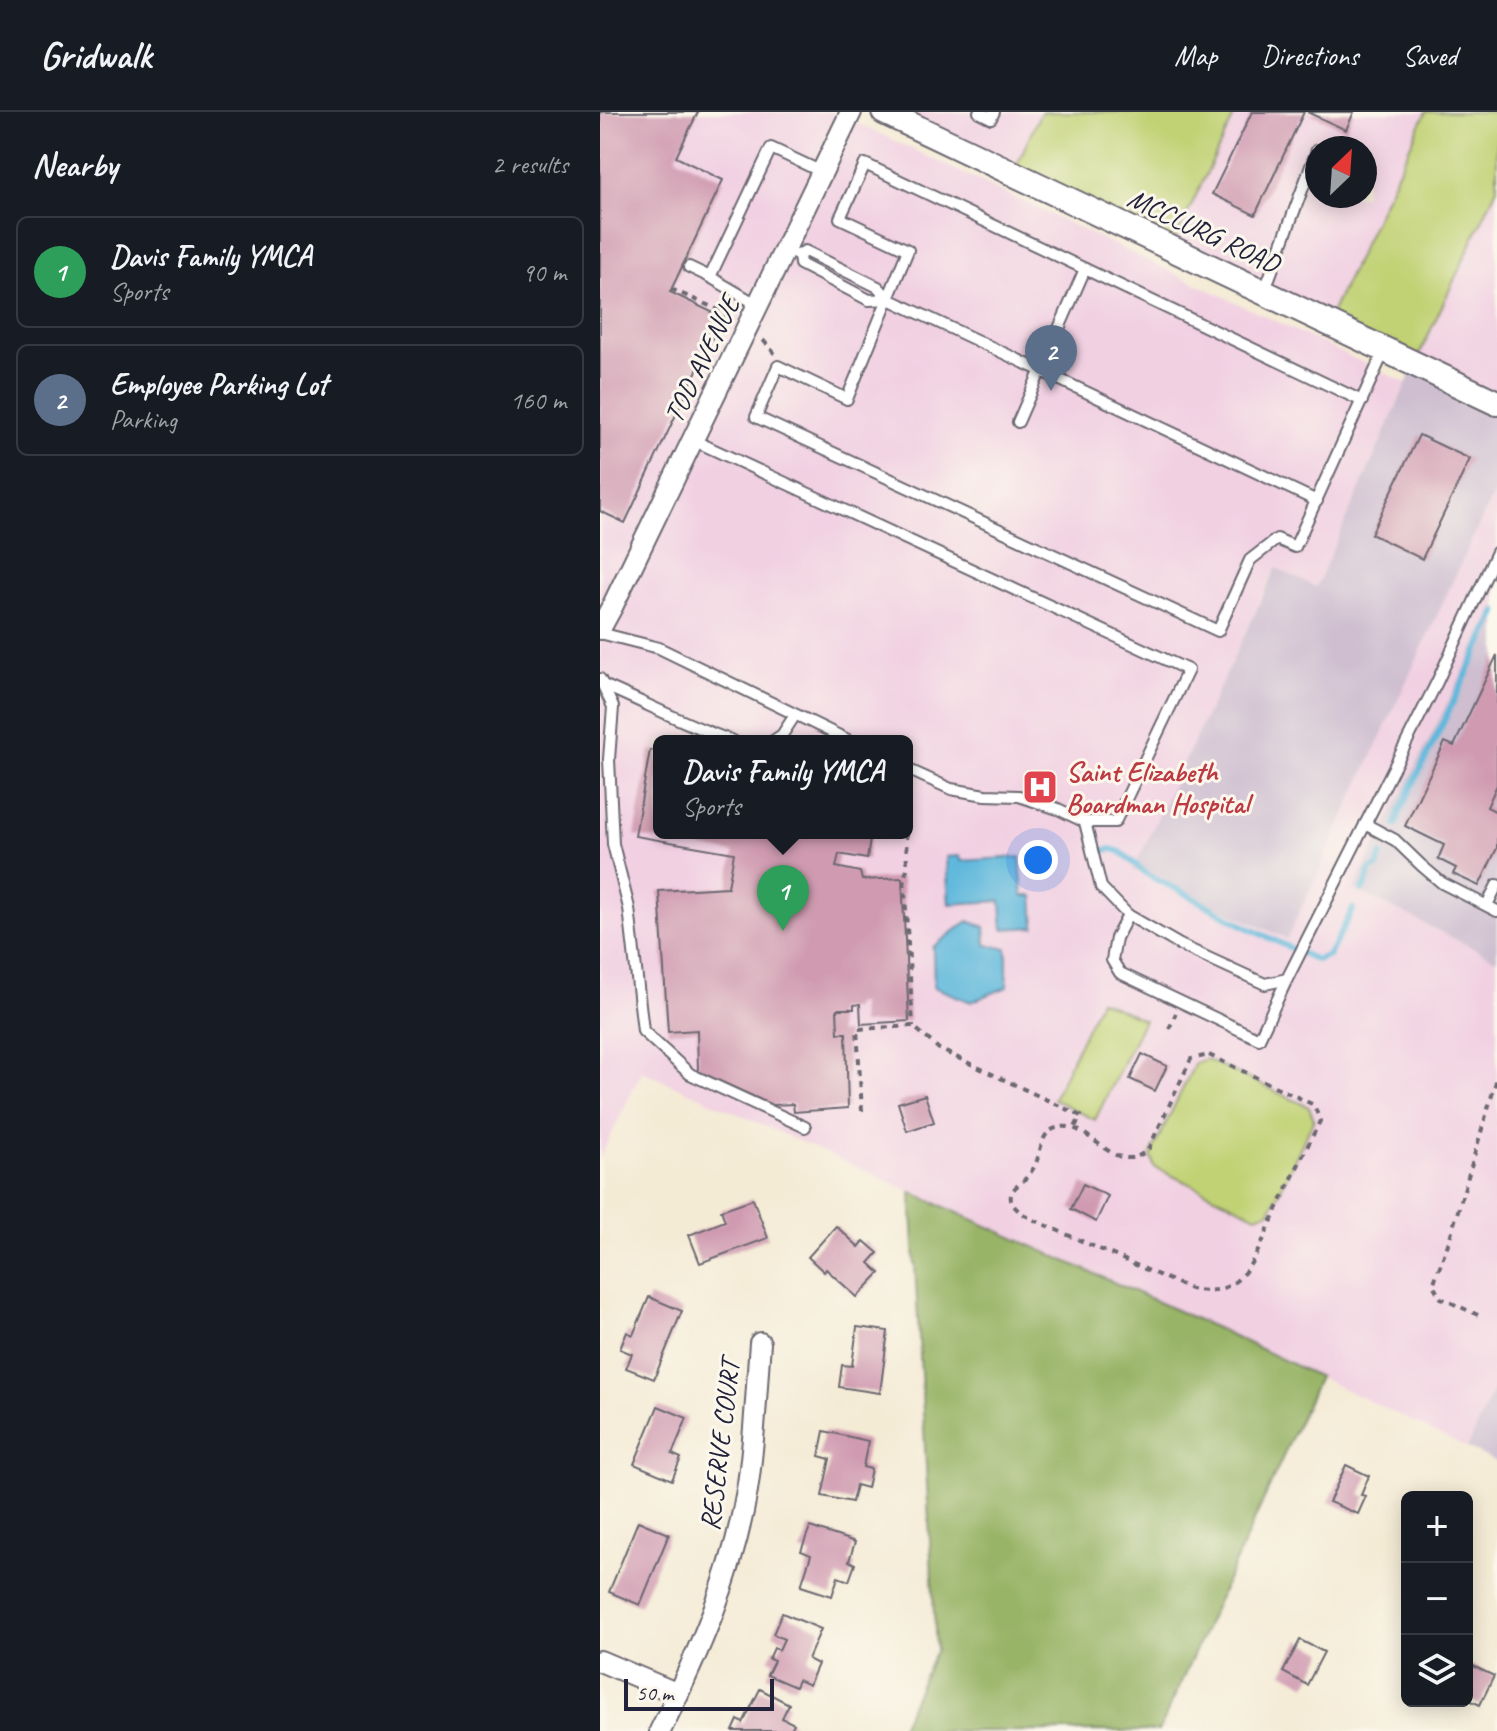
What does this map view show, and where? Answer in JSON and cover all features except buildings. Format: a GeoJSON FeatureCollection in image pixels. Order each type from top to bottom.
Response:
{"type":"FeatureCollection","features":[{"type":"Feature","properties":{"kind":"street","name":"TOD AVENUE"},"geometry":{"type":"LineString","coordinates":[[600,631],[758,305],[792,252],[822,172],[851,112]]}},
{"type":"Feature","properties":{"kind":"street","name":"MCCLURG ROAD"},"geometry":{"type":"LineString","coordinates":[[884,112],[1497,403]]}},
{"type":"Feature","properties":{"kind":"street","name":"RESERVE COURT"},"geometry":{"type":"LineString","coordinates":[[660,1731],[718,1601],[740,1526],[752,1451],[760,1343]]}},
{"type":"Feature","properties":{"kind":"street"},"geometry":{"type":"LineString","coordinates":[[600,1661],[678,1694]]}},
{"type":"Feature","properties":{"kind":"lane"},"geometry":{"type":"LineString","coordinates":[[979,112],[991,118],[994,112]]}},
{"type":"Feature","properties":{"kind":"lane"},"geometry":{"type":"LineString","coordinates":[[710,277],[771,148],[822,172]]}},
{"type":"Feature","properties":{"kind":"lane"},"geometry":{"type":"LineString","coordinates":[[1362,401],[865,164],[840,218],[908,250],[847,399],[778,366],[756,417],[1218,631],[1250,560],[1277,539],[1295,547],[1317,501],[1362,401],[1385,349]]}},
{"type":"Feature","properties":{"kind":"lane"},"geometry":{"type":"LineString","coordinates":[[1264,292],[1305,182]]}},
{"type":"Feature","properties":{"kind":"lane"},"geometry":{"type":"LineString","coordinates":[[792,252],[800,264],[869,300],[889,299],[1317,501]]}},
{"type":"Feature","properties":{"kind":"lane"},"geometry":{"type":"LineString","coordinates":[[689,267],[758,305]]}},
{"type":"Feature","properties":{"kind":"lane"},"geometry":{"type":"LineString","coordinates":[[1018,422],[1085,269]]}},
{"type":"Feature","properties":{"kind":"lane"},"geometry":{"type":"LineString","coordinates":[[693,440],[1188,670],[1115,822],[1085,822],[1019,796],[985,795],[951,789],[913,772]]}},
{"type":"Feature","properties":{"kind":"lane"},"geometry":{"type":"LineString","coordinates":[[1128,915],[1116,938],[1112,960],[1120,973],[1259,1039],[1437,682],[1497,552]]}},
{"type":"Feature","properties":{"kind":"lane"},"geometry":{"type":"LineString","coordinates":[[600,631],[659,648],[837,735]]}},
{"type":"Feature","properties":{"kind":"lane"},"geometry":{"type":"LineString","coordinates":[[602,682],[715,735]]}},
{"type":"Feature","properties":{"kind":"lane"},"geometry":{"type":"LineString","coordinates":[[602,682],[613,707],[609,759],[613,844],[629,908],[643,1031],[690,1074],[805,1127]]}},
{"type":"Feature","properties":{"kind":"lane"},"geometry":{"type":"LineString","coordinates":[[782,735],[795,715]]}},
{"type":"Feature","properties":{"kind":"lane"},"geometry":{"type":"LineString","coordinates":[[1085,822],[1101,887],[1128,915],[1180,945],[1265,984],[1287,979]]}},
{"type":"Feature","properties":{"kind":"lane"},"geometry":{"type":"LineString","coordinates":[[1365,824],[1395,840],[1442,883],[1492,908],[1497,885]]}},
{"type":"Feature","properties":{"kind":"path"},"geometry":{"type":"LineString","coordinates":[[671,289],[721,311]]}},
{"type":"Feature","properties":{"kind":"path"},"geometry":{"type":"LineString","coordinates":[[906,839],[907,869],[904,878],[913,1026]]}},
{"type":"Feature","properties":{"kind":"path"},"geometry":{"type":"LineString","coordinates":[[1169,1029],[1177,1012]]}},
{"type":"Feature","properties":{"kind":"path"},"geometry":{"type":"LineString","coordinates":[[862,1111],[857,1029],[913,1026],[939,1049],[1081,1116],[1074,1129]]}},
{"type":"Feature","properties":{"kind":"path"},"geometry":{"type":"LineString","coordinates":[[1209,1055],[1314,1105],[1320,1121],[1249,1265],[1237,1280],[1224,1288],[1207,1292],[1171,1282],[1020,1213],[1011,1202],[1015,1187],[1034,1168],[1043,1138],[1048,1132],[1059,1127],[1074,1129],[1118,1156],[1131,1159],[1142,1155],[1149,1148],[1191,1059],[1209,1055]]}},
{"type":"Feature","properties":{"kind":"path"},"geometry":{"type":"LineString","coordinates":[[1478,1315],[1441,1298],[1433,1285],[1497,1078]]}},
{"type":"Feature","properties":{"kind":"shaded area","name":"Saint Elizabeth Boardman Hospital"},"geometry":{"type":"Polygon","coordinates":[[[600,112],[834,112],[1406,383],[1316,587],[1275,568],[1134,871],[1286,939],[1497,486],[1497,603],[1354,889],[1497,960],[1497,1382],[1467,1448],[1225,1332],[642,1071],[600,1158],[600,112]]]}},
{"type":"Feature","properties":{"kind":"shaded area"},"geometry":{"type":"Polygon","coordinates":[[[884,112],[1041,112],[1013,173],[884,112]]]}},
{"type":"Feature","properties":{"kind":"shaded area"},"geometry":{"type":"Polygon","coordinates":[[[1236,112],[1426,112],[1327,322],[1171,248],[1236,112]]]}},
{"type":"Feature","properties":{"kind":"shaded area"},"geometry":{"type":"Polygon","coordinates":[[[1497,188],[1497,403],[1415,364],[1497,188]]]}},
{"type":"Feature","properties":{"kind":"shaded area"},"geometry":{"type":"Polygon","coordinates":[[[1415,364],[1497,403],[1497,486],[1287,939],[1133,870],[1276,568],[1316,587],[1415,364]]]}},
{"type":"Feature","properties":{"kind":"shaded area"},"geometry":{"type":"Polygon","coordinates":[[[1497,603],[1497,960],[1354,889],[1497,603]]]}},
{"type":"Feature","properties":{"kind":"shaded area"},"geometry":{"type":"Polygon","coordinates":[[[1497,1382],[1497,1462],[1467,1448],[1497,1382]]]}},
{"type":"Feature","properties":{"kind":"green space"},"geometry":{"type":"Polygon","coordinates":[[[1041,112],[1236,112],[1171,248],[1013,173],[1041,112]]]}},
{"type":"Feature","properties":{"kind":"green space"},"geometry":{"type":"Polygon","coordinates":[[[1426,112],[1497,112],[1497,188],[1415,364],[1327,322],[1426,112]]]}},
{"type":"Feature","properties":{"kind":"green space"},"geometry":{"type":"Polygon","coordinates":[[[1100,1000],[1144,1020],[1095,1120],[1053,1099],[1100,1000]]]}},
{"type":"Feature","properties":{"kind":"green space"},"geometry":{"type":"Polygon","coordinates":[[[1206,1059],[1309,1107],[1314,1119],[1270,1211],[1257,1216],[1154,1167],[1151,1154],[1195,1063],[1206,1059]]]}},
{"type":"Feature","properties":{"kind":"green space"},"geometry":{"type":"Polygon","coordinates":[[[911,1192],[1319,1377],[1159,1731],[899,1731],[936,1650],[911,1192]]]}},
{"type":"Feature","properties":{"kind":"water"},"geometry":{"type":"Polygon","coordinates":[[[960,856],[961,861],[1020,857],[1023,896],[1033,896],[1035,927],[1003,929],[1001,901],[949,904],[946,857],[960,856]]]}},
{"type":"Feature","properties":{"kind":"water"},"geometry":{"type":"Polygon","coordinates":[[[968,921],[985,927],[986,945],[1007,948],[1007,987],[971,1002],[934,987],[933,947],[968,921]]]}},
{"type":"Feature","properties":{"kind":"waterway"},"geometry":{"type":"LineString","coordinates":[[1396,825],[1497,612]]}},
{"type":"Feature","properties":{"kind":"waterway"},"geometry":{"type":"LineString","coordinates":[[1105,850],[1121,852],[1157,880],[1316,960],[1329,955],[1353,909]]}},
{"type":"Feature","properties":{"kind":"waterway"},"geometry":{"type":"LineString","coordinates":[[1362,890],[1381,855]]}},
{"type":"Feature","properties":{"kind":"place","name":"Employee Parking Lot"},"geometry":{"type":"Point","coordinates":[1051,391]}},
{"type":"Feature","properties":{"kind":"place","name":"Saint Elizabeth Boardman Hospital"},"geometry":{"type":"Point","coordinates":[1040,787]}},
{"type":"Feature","properties":{"kind":"place","name":"Davis Family YMCA"},"geometry":{"type":"Point","coordinates":[783,931]}}]}
